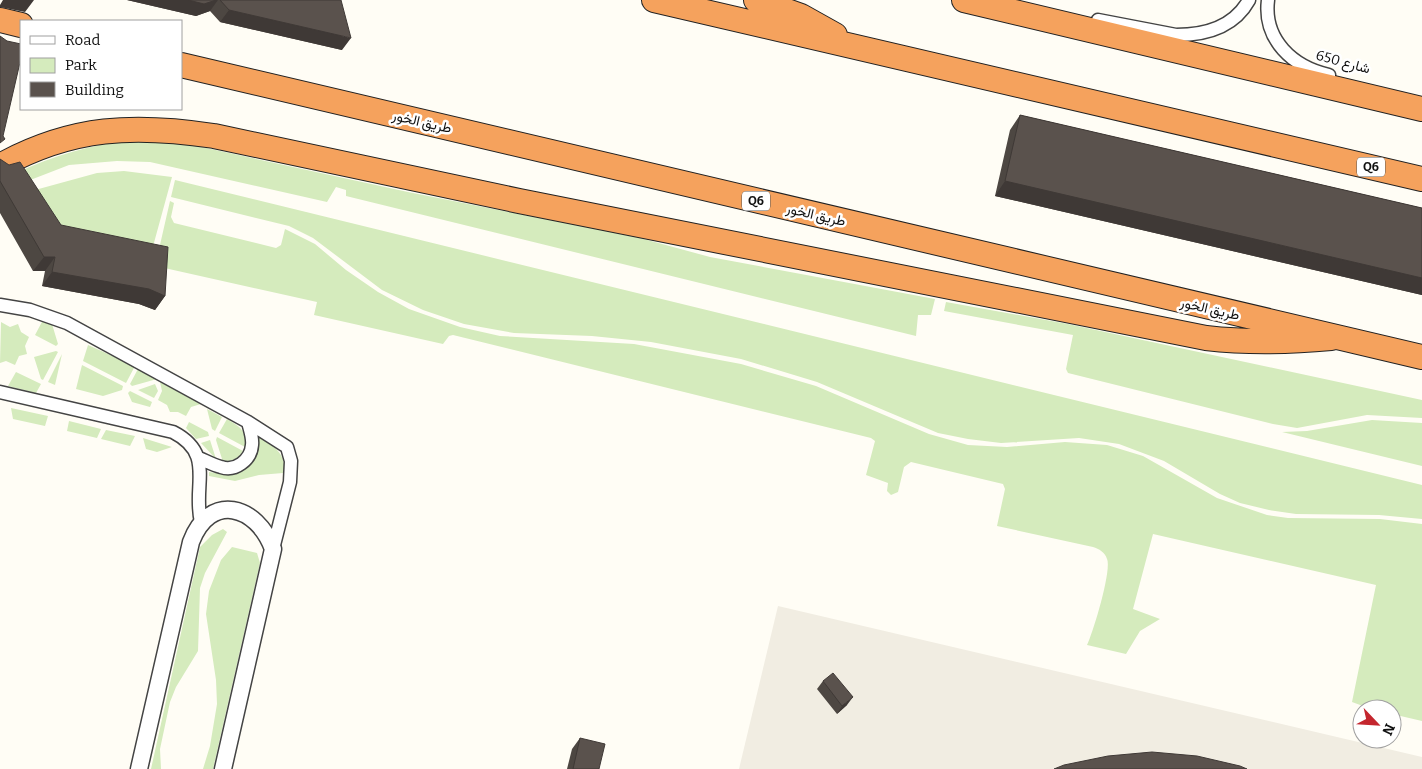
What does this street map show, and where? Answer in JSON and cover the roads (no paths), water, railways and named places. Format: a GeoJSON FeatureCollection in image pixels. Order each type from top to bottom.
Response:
{"type":"FeatureCollection","features":[{"type":"Feature","properties":{"kind":"highway","name":"Q6"},"geometry":{"type":"LineString","coordinates":[[654,0],[1422,179]]}},
{"type":"Feature","properties":{"kind":"highway"},"geometry":{"type":"LineString","coordinates":[[756,0],[801,16],[853,47]]}},
{"type":"Feature","properties":{"kind":"highway"},"geometry":{"type":"LineString","coordinates":[[964,0],[1422,109]]}},
{"type":"Feature","properties":{"kind":"highway"},"geometry":{"type":"LineString","coordinates":[[0,20],[20,25]]}},
{"type":"Feature","properties":{"kind":"highway"},"geometry":{"type":"LineString","coordinates":[[0,42],[20,46]]}},
{"type":"Feature","properties":{"kind":"highway","name":"طريق الخور"},"geometry":{"type":"LineString","coordinates":[[182,65],[1422,358]]}},
{"type":"Feature","properties":{"kind":"highway"},"geometry":{"type":"LineString","coordinates":[[0,166],[20,155],[56,141],[95,132],[134,128],[174,130],[214,136],[529,203],[1206,338],[1264,342],[1290,342],[1331,338]]}},
{"type":"Feature","properties":{"kind":"street"},"geometry":{"type":"LineString","coordinates":[[996,8],[1033,5],[1154,31],[1189,35],[1213,31],[1224,26],[1244,9],[1249,0]]}},
{"type":"Feature","properties":{"kind":"street","name":"شارع 650"},"geometry":{"type":"LineString","coordinates":[[1268,0],[1268,16],[1274,38],[1288,56],[1316,72],[1392,91],[1422,103]]}},
{"type":"Feature","properties":{"kind":"street"},"geometry":{"type":"LineString","coordinates":[[0,305],[30,310],[66,323],[248,422],[280,441],[290,454],[290,482],[223,769]]}},
{"type":"Feature","properties":{"kind":"street"},"geometry":{"type":"LineString","coordinates":[[0,392],[173,432],[191,444],[199,458],[201,481],[198,509],[201,522]]}},
{"type":"Feature","properties":{"kind":"street"},"geometry":{"type":"LineString","coordinates":[[199,458],[222,468],[236,467],[242,463],[251,452],[252,445],[248,422]]}},
{"type":"Feature","properties":{"kind":"street"},"geometry":{"type":"LineString","coordinates":[[139,769],[190,542],[201,522],[219,512],[238,512],[262,526],[273,550]]}}]}
